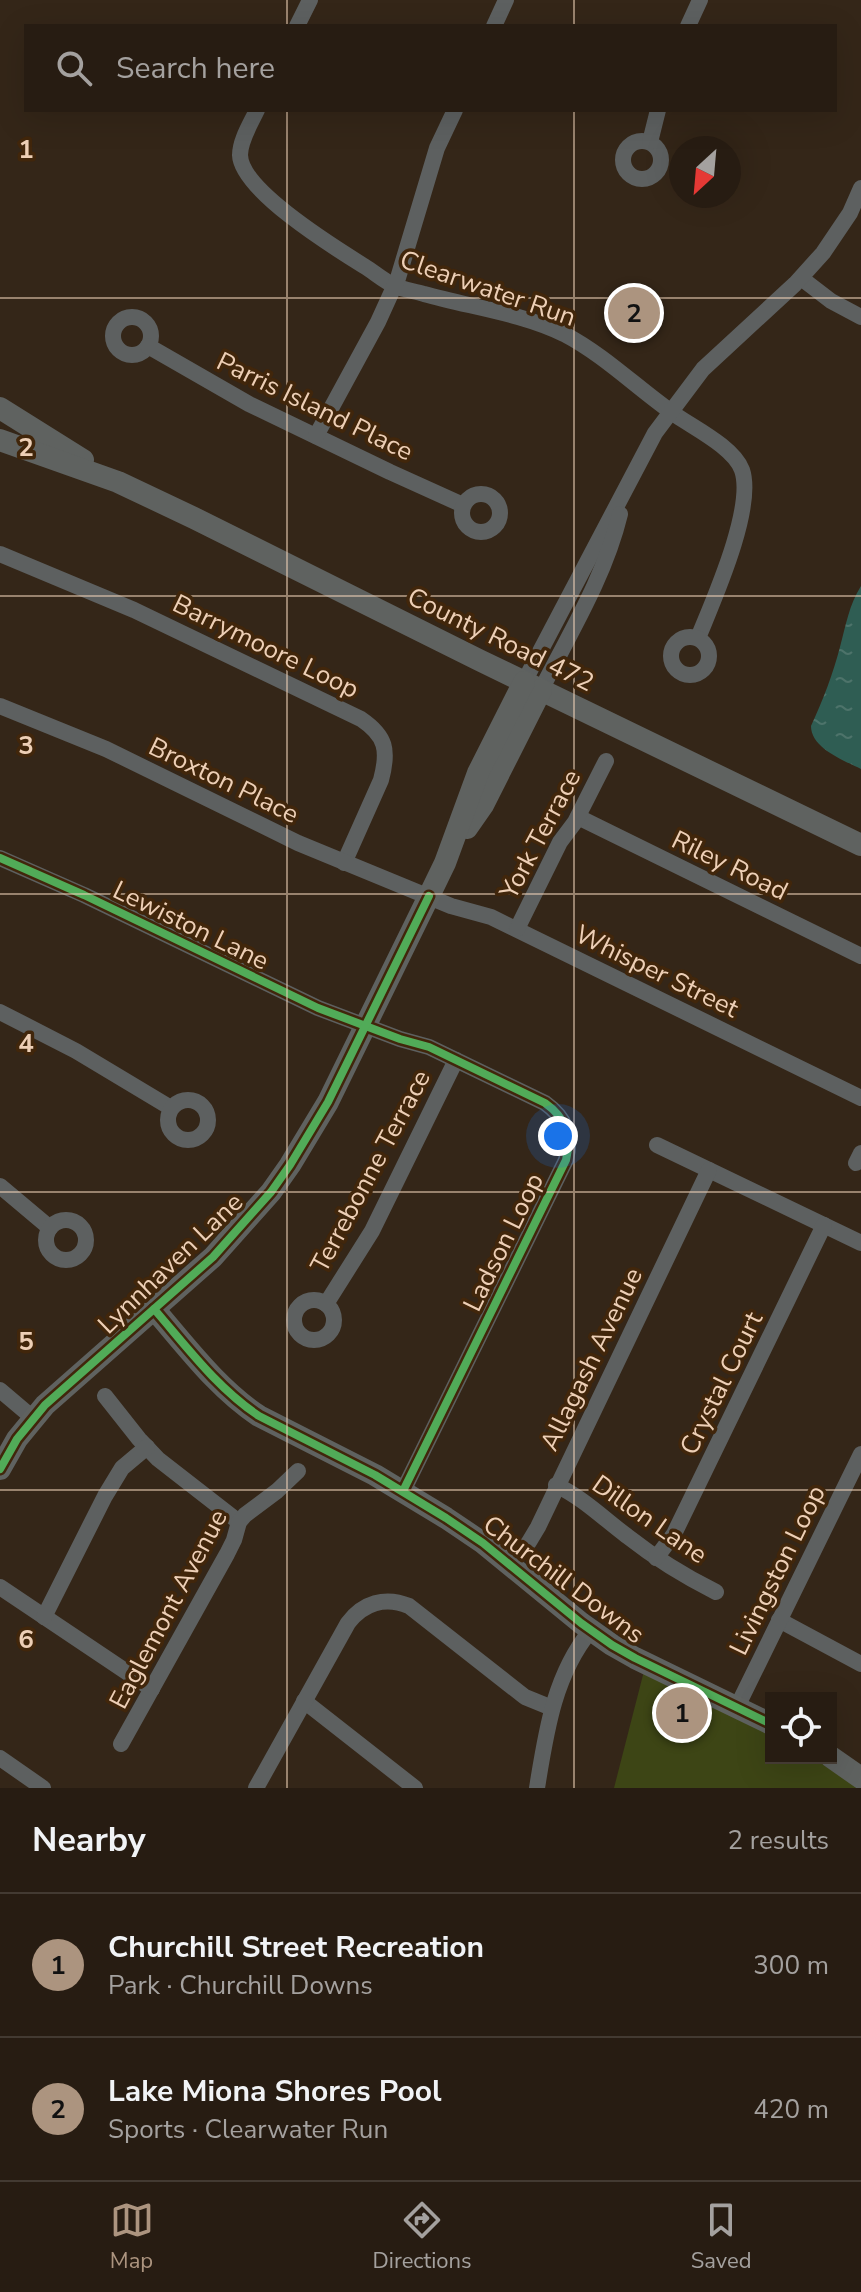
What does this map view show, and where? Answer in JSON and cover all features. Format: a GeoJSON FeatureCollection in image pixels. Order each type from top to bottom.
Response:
{"type":"FeatureCollection","features":[{"type":"Feature","properties":{"kind":"street"},"geometry":{"type":"LineString","coordinates":[[298,24],[310,0]]}},
{"type":"Feature","properties":{"kind":"street"},"geometry":{"type":"LineString","coordinates":[[495,24],[506,0]]}},
{"type":"Feature","properties":{"kind":"street"},"geometry":{"type":"LineString","coordinates":[[689,24],[700,0]]}},
{"type":"Feature","properties":{"kind":"street","name":"Clearwater Run"},"geometry":{"type":"LineString","coordinates":[[256,112],[242,141],[240,156],[243,168],[251,180],[306,230],[394,286],[522,319],[563,334],[597,355],[670,412],[722,446],[736,460],[742,471],[744,502],[726,568],[698,638]]}},
{"type":"Feature","properties":{"kind":"street"},"geometry":{"type":"LineString","coordinates":[[316,436],[378,322],[394,286],[437,148],[454,112]]}},
{"type":"Feature","properties":{"kind":"street"},"geometry":{"type":"LineString","coordinates":[[650,142],[658,112]]}},
{"type":"Feature","properties":{"kind":"street"},"geometry":{"type":"LineString","coordinates":[[533,686],[603,567],[614,539],[626,489],[655,433],[703,369],[801,278],[823,253],[850,213],[861,188]]}},
{"type":"Feature","properties":{"kind":"street"},"geometry":{"type":"LineString","coordinates":[[801,278],[831,301],[861,317]]}},
{"type":"Feature","properties":{"kind":"street","name":"Parris Island Place"},"geometry":{"type":"LineString","coordinates":[[148,346],[249,404],[463,505]]}},
{"type":"Feature","properties":{"kind":"street"},"geometry":{"type":"LineString","coordinates":[[0,408],[118,482]]}},
{"type":"Feature","properties":{"kind":"street"},"geometry":{"type":"LineString","coordinates":[[0,440],[118,482]]}},
{"type":"Feature","properties":{"kind":"street","name":"County Road 472"},"geometry":{"type":"LineString","coordinates":[[118,482],[861,845]]}},
{"type":"Feature","properties":{"kind":"street","name":"Barrymoore Loop"},"geometry":{"type":"LineString","coordinates":[[0,554],[187,634],[348,712],[374,728],[382,739],[385,765],[344,863]]}},
{"type":"Feature","properties":{"kind":"street","name":"Lynnhaven Lane"},"geometry":{"type":"LineString","coordinates":[[0,1469],[17,1439],[45,1405],[227,1243],[277,1183],[316,1123],[445,863],[483,805],[533,686]]}},
{"type":"Feature","properties":{"kind":"street","name":"Broxton Place"},"geometry":{"type":"LineString","coordinates":[[0,706],[106,749],[298,843],[429,896]]}},
{"type":"Feature","properties":{"kind":"street","name":"York Terrace"},"geometry":{"type":"LineString","coordinates":[[517,929],[560,842],[578,817],[606,761]]}},
{"type":"Feature","properties":{"kind":"street","name":"Riley Road"},"geometry":{"type":"LineString","coordinates":[[578,817],[861,956]]}},
{"type":"Feature","properties":{"kind":"street","name":"Lewiston Lane"},"geometry":{"type":"LineString","coordinates":[[0,858],[318,1008],[365,1026]]}},
{"type":"Feature","properties":{"kind":"street","name":"Whisper Street"},"geometry":{"type":"LineString","coordinates":[[429,896],[517,929],[861,1098]]}},
{"type":"Feature","properties":{"kind":"street"},"geometry":{"type":"LineString","coordinates":[[0,1012],[76,1051],[171,1108]]}},
{"type":"Feature","properties":{"kind":"street","name":"Ladson Loop"},"geometry":{"type":"LineString","coordinates":[[365,1026],[429,1047],[555,1110],[569,1132],[566,1160],[403,1491]]}},
{"type":"Feature","properties":{"kind":"street","name":"Terrebonne Terrace"},"geometry":{"type":"LineString","coordinates":[[326,1304],[372,1231],[456,1060]]}},
{"type":"Feature","properties":{"kind":"street"},"geometry":{"type":"LineString","coordinates":[[657,1145],[861,1243]]}},
{"type":"Feature","properties":{"kind":"street","name":"Allagash Avenue"},"geometry":{"type":"LineString","coordinates":[[510,1565],[529,1542],[709,1170]]}},
{"type":"Feature","properties":{"kind":"street"},"geometry":{"type":"LineString","coordinates":[[0,1186],[50,1228]]}},
{"type":"Feature","properties":{"kind":"street","name":"Crystal Court"},"geometry":{"type":"LineString","coordinates":[[656,1558],[674,1534],[824,1225]]}},
{"type":"Feature","properties":{"kind":"street","name":"Churchill Downs"},"geometry":{"type":"LineString","coordinates":[[154,1309],[212,1377],[241,1404],[280,1428],[403,1491],[483,1543],[591,1630],[635,1658],[765,1721]]}},
{"type":"Feature","properties":{"kind":"street"},"geometry":{"type":"LineString","coordinates":[[0,1390],[33,1418]]}},
{"type":"Feature","properties":{"kind":"street"},"geometry":{"type":"LineString","coordinates":[[105,1396],[147,1447],[179,1477],[239,1522]]}},
{"type":"Feature","properties":{"kind":"street"},"geometry":{"type":"LineString","coordinates":[[44,1617],[105,1496],[122,1468],[147,1447]]}},
{"type":"Feature","properties":{"kind":"street","name":"Livingston Loop"},"geometry":{"type":"LineString","coordinates":[[737,1707],[861,1454]]}},
{"type":"Feature","properties":{"kind":"street","name":"Eaglemont Avenue"},"geometry":{"type":"LineString","coordinates":[[121,1744],[234,1540],[239,1522],[298,1471]]}},
{"type":"Feature","properties":{"kind":"street","name":"Dillon Lane"},"geometry":{"type":"LineString","coordinates":[[556,1485],[585,1502],[670,1568],[716,1592]]}},
{"type":"Feature","properties":{"kind":"street"},"geometry":{"type":"LineString","coordinates":[[0,1587],[152,1689]]}},
{"type":"Feature","properties":{"kind":"street"},"geometry":{"type":"LineString","coordinates":[[256,1788],[356,1613],[375,1602],[388,1600],[409,1606],[525,1697],[552,1708]]}},
{"type":"Feature","properties":{"kind":"street"},"geometry":{"type":"LineString","coordinates":[[779,1620],[861,1664]]}},
{"type":"Feature","properties":{"kind":"street"},"geometry":{"type":"LineString","coordinates":[[537,1788],[558,1687],[574,1653],[591,1630]]}},
{"type":"Feature","properties":{"kind":"street"},"geometry":{"type":"LineString","coordinates":[[304,1701],[415,1788]]}},
{"type":"Feature","properties":{"kind":"street"},"geometry":{"type":"LineString","coordinates":[[0,1758],[43,1788]]}},
{"type":"Feature","properties":{"kind":"street"},"geometry":{"type":"LineString","coordinates":[[837,1761],[861,1778]]}},
{"type":"Feature","properties":{"kind":"green space"},"geometry":{"type":"Polygon","coordinates":[[[644,1671],[765,1730],[765,1764],[822,1764],[859,1788],[614,1788],[644,1671]]]}},
{"type":"Feature","properties":{"kind":"water"},"geometry":{"type":"Polygon","coordinates":[[[861,586],[861,769],[822,747],[812,734],[811,726],[824,697],[851,608],[861,586]]]}},
{"type":"Feature","properties":{"kind":"cycle path"},"geometry":{"type":"LineString","coordinates":[[0,858],[318,1008],[429,1047],[545,1103],[562,1121],[568,1135],[566,1160],[403,1491]]}},
{"type":"Feature","properties":{"kind":"cycle path"},"geometry":{"type":"LineString","coordinates":[[0,1469],[17,1439],[45,1405],[213,1257],[271,1192],[328,1102],[429,896]]}},
{"type":"Feature","properties":{"kind":"cycle path"},"geometry":{"type":"LineString","coordinates":[[154,1309],[216,1380],[259,1416],[375,1475],[446,1518],[483,1543],[612,1645],[765,1721]]}},
{"type":"Feature","properties":{"kind":"place","name":"Lake Miona Shores Pool"},"geometry":{"type":"Point","coordinates":[634,313]}},
{"type":"Feature","properties":{"kind":"place","name":"Churchill Street Recreation"},"geometry":{"type":"Point","coordinates":[682,1713]}}]}
